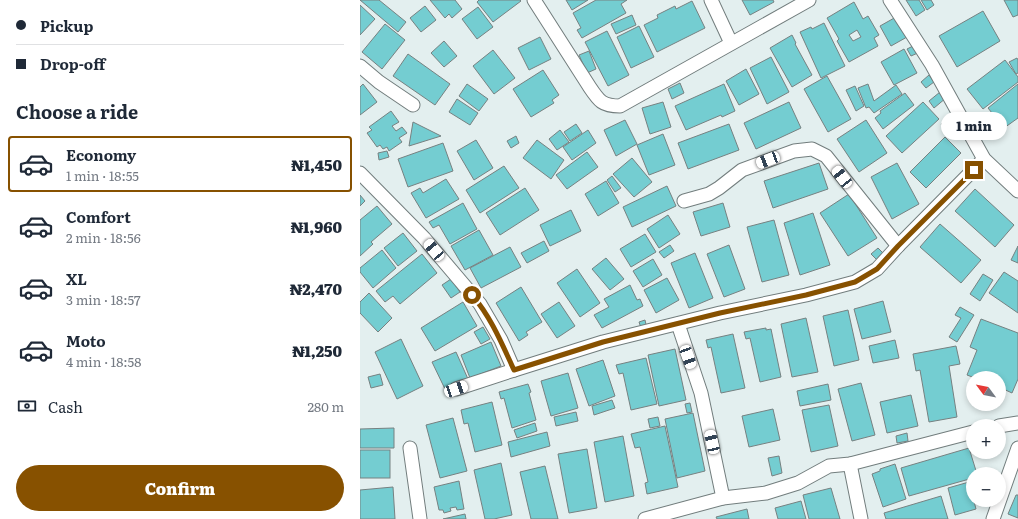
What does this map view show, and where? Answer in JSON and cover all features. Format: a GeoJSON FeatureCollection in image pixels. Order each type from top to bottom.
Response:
{"type":"FeatureCollection","features":[{"type":"Feature","properties":{"kind":"street"},"geometry":{"type":"LineString","coordinates":[[534,0],[589,86],[598,98],[608,106],[620,106],[809,0]]}},
{"type":"Feature","properties":{"kind":"street"},"geometry":{"type":"LineString","coordinates":[[711,0],[731,43]]}},
{"type":"Feature","properties":{"kind":"street"},"geometry":{"type":"LineString","coordinates":[[890,0],[932,65],[984,159],[1018,191]]}},
{"type":"Feature","properties":{"kind":"street"},"geometry":{"type":"LineString","coordinates":[[360,66],[379,82],[413,105]]}},
{"type":"Feature","properties":{"kind":"street"},"geometry":{"type":"LineString","coordinates":[[684,201],[709,194],[742,170],[794,151],[812,149],[826,156],[898,246]]}},
{"type":"Feature","properties":{"kind":"street"},"geometry":{"type":"LineString","coordinates":[[456,389],[603,342],[720,313],[806,295],[855,282],[877,269],[984,159]]}},
{"type":"Feature","properties":{"kind":"street"},"geometry":{"type":"LineString","coordinates":[[360,173],[424,238],[480,304],[501,340],[514,370]]}},
{"type":"Feature","properties":{"kind":"street"},"geometry":{"type":"LineString","coordinates":[[678,324],[702,393],[723,498]]}},
{"type":"Feature","properties":{"kind":"street"},"geometry":{"type":"LineString","coordinates":[[1006,425],[1018,423]]}},
{"type":"Feature","properties":{"kind":"street"},"geometry":{"type":"LineString","coordinates":[[645,519],[723,498],[766,493],[798,483],[829,466],[850,464],[966,434]]}},
{"type":"Feature","properties":{"kind":"street"},"geometry":{"type":"LineString","coordinates":[[410,448],[420,519]]}},
{"type":"Feature","properties":{"kind":"street"},"geometry":{"type":"LineString","coordinates":[[993,519],[1018,448]]}},
{"type":"Feature","properties":{"kind":"street"},"geometry":{"type":"LineString","coordinates":[[850,464],[861,519]]}},
{"type":"Feature","properties":{"kind":"building"},"geometry":{"type":"Polygon","coordinates":[[[360,0],[379,0],[406,22],[398,32],[360,0]]]}},
{"type":"Feature","properties":{"kind":"building"},"geometry":{"type":"Polygon","coordinates":[[[430,0],[455,0],[462,9],[452,18],[449,14],[445,18],[430,0]]]}},
{"type":"Feature","properties":{"kind":"building"},"geometry":{"type":"Polygon","coordinates":[[[479,0],[521,1],[493,22],[477,2],[479,0]]]}},
{"type":"Feature","properties":{"kind":"building"},"geometry":{"type":"Polygon","coordinates":[[[566,0],[588,0],[572,10],[566,0]]]}},
{"type":"Feature","properties":{"kind":"building"},"geometry":{"type":"Polygon","coordinates":[[[596,0],[627,0],[621,4],[626,13],[582,38],[577,30],[581,28],[573,13],[596,0]]]}},
{"type":"Feature","properties":{"kind":"building"},"geometry":{"type":"Polygon","coordinates":[[[742,0],[773,0],[774,2],[750,15],[742,0]]]}},
{"type":"Feature","properties":{"kind":"building"},"geometry":{"type":"Polygon","coordinates":[[[906,0],[919,0],[925,10],[916,16],[906,0]]]}},
{"type":"Feature","properties":{"kind":"building"},"geometry":{"type":"Polygon","coordinates":[[[921,0],[931,0],[934,5],[927,10],[921,0]]]}},
{"type":"Feature","properties":{"kind":"building"},"geometry":{"type":"Polygon","coordinates":[[[1004,0],[1018,0],[1018,15],[1013,17],[1004,0]]]}},
{"type":"Feature","properties":{"kind":"building"},"geometry":{"type":"Polygon","coordinates":[[[692,1],[705,28],[657,52],[644,25],[658,18],[657,15],[675,6],[676,9],[692,1]]]}},
{"type":"Feature","properties":{"kind":"building"},"geometry":{"type":"Polygon","coordinates":[[[854,2],[863,19],[868,16],[879,35],[874,38],[878,46],[849,62],[837,41],[839,39],[827,18],[854,2]],[[857,30],[849,35],[853,41],[861,37],[857,30]]]}},
{"type":"Feature","properties":{"kind":"building"},"geometry":{"type":"Polygon","coordinates":[[[360,5],[375,19],[360,35],[360,5]]]}},
{"type":"Feature","properties":{"kind":"building"},"geometry":{"type":"Polygon","coordinates":[[[425,6],[436,20],[421,32],[410,18],[425,6]]]}},
{"type":"Feature","properties":{"kind":"building"},"geometry":{"type":"Polygon","coordinates":[[[478,7],[493,27],[477,39],[462,19],[478,7]]]}},
{"type":"Feature","properties":{"kind":"building"},"geometry":{"type":"Polygon","coordinates":[[[983,11],[1000,41],[957,67],[939,36],[983,11]]]}},
{"type":"Feature","properties":{"kind":"building"},"geometry":{"type":"Polygon","coordinates":[[[632,15],[636,25],[616,34],[611,24],[632,15]]]}},
{"type":"Feature","properties":{"kind":"building"},"geometry":{"type":"Polygon","coordinates":[[[896,17],[907,37],[891,46],[880,26],[896,17]]]}},
{"type":"Feature","properties":{"kind":"building"},"geometry":{"type":"Polygon","coordinates":[[[824,23],[845,66],[821,78],[800,32],[811,27],[812,29],[824,23]]]}},
{"type":"Feature","properties":{"kind":"building"},"geometry":{"type":"Polygon","coordinates":[[[385,24],[405,40],[382,69],[362,52],[385,24]]]}},
{"type":"Feature","properties":{"kind":"building"},"geometry":{"type":"Polygon","coordinates":[[[639,26],[654,57],[631,68],[617,37],[639,26]]]}},
{"type":"Feature","properties":{"kind":"building"},"geometry":{"type":"Polygon","coordinates":[[[607,31],[629,75],[608,86],[585,42],[607,31]]]}},
{"type":"Feature","properties":{"kind":"building"},"geometry":{"type":"Polygon","coordinates":[[[792,35],[796,43],[795,44],[812,75],[792,87],[770,48],[792,35]]]}},
{"type":"Feature","properties":{"kind":"building"},"geometry":{"type":"Polygon","coordinates":[[[540,37],[551,59],[529,70],[518,48],[540,37]]]}},
{"type":"Feature","properties":{"kind":"building"},"geometry":{"type":"Polygon","coordinates":[[[444,41],[457,56],[444,67],[431,53],[444,41]]]}},
{"type":"Feature","properties":{"kind":"building"},"geometry":{"type":"Polygon","coordinates":[[[917,44],[920,52],[911,56],[907,49],[917,44]]]}},
{"type":"Feature","properties":{"kind":"building"},"geometry":{"type":"Polygon","coordinates":[[[904,49],[917,73],[894,85],[881,62],[904,49]]]}},
{"type":"Feature","properties":{"kind":"building"},"geometry":{"type":"Polygon","coordinates":[[[493,50],[515,78],[494,94],[473,66],[493,50]]]}},
{"type":"Feature","properties":{"kind":"building"},"geometry":{"type":"Polygon","coordinates":[[[589,51],[596,69],[587,73],[579,55],[589,51]]]}},
{"type":"Feature","properties":{"kind":"building"},"geometry":{"type":"Polygon","coordinates":[[[408,54],[450,84],[435,105],[393,76],[408,54]]]}},
{"type":"Feature","properties":{"kind":"building"},"geometry":{"type":"Polygon","coordinates":[[[771,57],[789,92],[767,104],[750,68],[771,57]]]}},
{"type":"Feature","properties":{"kind":"building"},"geometry":{"type":"Polygon","coordinates":[[[1017,58],[1018,73],[1016,74],[1009,62],[1017,58]]]}},
{"type":"Feature","properties":{"kind":"building"},"geometry":{"type":"Polygon","coordinates":[[[1005,60],[1018,77],[1018,82],[983,109],[967,89],[1005,60]]]}},
{"type":"Feature","properties":{"kind":"building"},"geometry":{"type":"Polygon","coordinates":[[[746,69],[759,94],[739,105],[726,81],[746,69]]]}},
{"type":"Feature","properties":{"kind":"building"},"geometry":{"type":"Polygon","coordinates":[[[543,70],[559,95],[552,100],[554,103],[531,117],[513,89],[543,70]]]}},
{"type":"Feature","properties":{"kind":"building"},"geometry":{"type":"Polygon","coordinates":[[[929,75],[934,82],[926,88],[921,82],[929,75]]]}},
{"type":"Feature","properties":{"kind":"building"},"geometry":{"type":"Polygon","coordinates":[[[827,76],[851,119],[828,132],[804,89],[827,76]]]}},
{"type":"Feature","properties":{"kind":"building"},"geometry":{"type":"Polygon","coordinates":[[[680,83],[684,93],[672,99],[668,89],[680,83]]]}},
{"type":"Feature","properties":{"kind":"building"},"geometry":{"type":"Polygon","coordinates":[[[363,84],[377,102],[360,115],[360,87],[363,84]]]}},
{"type":"Feature","properties":{"kind":"building"},"geometry":{"type":"Polygon","coordinates":[[[467,84],[488,99],[479,111],[459,96],[467,84]]]}},
{"type":"Feature","properties":{"kind":"building"},"geometry":{"type":"Polygon","coordinates":[[[724,84],[735,111],[722,117],[721,115],[686,130],[675,106],[724,84]]]}},
{"type":"Feature","properties":{"kind":"building"},"geometry":{"type":"Polygon","coordinates":[[[868,84],[874,101],[896,85],[902,94],[874,113],[869,107],[866,108],[858,88],[868,84]]]}},
{"type":"Feature","properties":{"kind":"building"},"geometry":{"type":"Polygon","coordinates":[[[1018,84],[1018,118],[1004,128],[988,108],[1018,84]]]}},
{"type":"Feature","properties":{"kind":"building"},"geometry":{"type":"Polygon","coordinates":[[[855,86],[864,106],[856,111],[846,90],[855,86]]]}},
{"type":"Feature","properties":{"kind":"building"},"geometry":{"type":"Polygon","coordinates":[[[940,92],[946,98],[934,108],[929,101],[940,92]]]}},
{"type":"Feature","properties":{"kind":"building"},"geometry":{"type":"Polygon","coordinates":[[[905,93],[914,105],[883,129],[875,118],[881,113],[880,111],[905,93]]]}},
{"type":"Feature","properties":{"kind":"building"},"geometry":{"type":"Polygon","coordinates":[[[457,99],[478,113],[470,125],[449,112],[457,99]]]}},
{"type":"Feature","properties":{"kind":"building"},"geometry":{"type":"Polygon","coordinates":[[[663,102],[671,127],[650,134],[642,108],[663,102]]]}},
{"type":"Feature","properties":{"kind":"building"},"geometry":{"type":"Polygon","coordinates":[[[789,102],[801,128],[756,149],[744,123],[789,102]]]}},
{"type":"Feature","properties":{"kind":"building"},"geometry":{"type":"Polygon","coordinates":[[[923,102],[939,119],[902,153],[886,136],[923,102]]]}},
{"type":"Feature","properties":{"kind":"building"},"geometry":{"type":"Polygon","coordinates":[[[391,111],[399,122],[392,126],[396,131],[402,127],[407,133],[399,138],[402,142],[389,151],[387,147],[383,149],[380,145],[377,147],[367,133],[372,130],[369,127],[391,111]]]}},
{"type":"Feature","properties":{"kind":"building"},"geometry":{"type":"Polygon","coordinates":[[[952,116],[961,128],[951,136],[941,124],[952,116]]]}},
{"type":"Feature","properties":{"kind":"building"},"geometry":{"type":"Polygon","coordinates":[[[625,120],[637,144],[616,156],[604,130],[625,120]]]}},
{"type":"Feature","properties":{"kind":"building"},"geometry":{"type":"Polygon","coordinates":[[[866,120],[887,153],[859,172],[837,139],[866,120]]]}},
{"type":"Feature","properties":{"kind":"building"},"geometry":{"type":"Polygon","coordinates":[[[413,122],[441,136],[409,146],[413,122]]]}},
{"type":"Feature","properties":{"kind":"building"},"geometry":{"type":"Polygon","coordinates":[[[576,124],[582,133],[570,141],[564,132],[576,124]]]}},
{"type":"Feature","properties":{"kind":"building"},"geometry":{"type":"Polygon","coordinates":[[[729,124],[739,150],[688,169],[678,143],[729,124]]]}},
{"type":"Feature","properties":{"kind":"building"},"geometry":{"type":"Polygon","coordinates":[[[560,130],[569,142],[557,150],[549,139],[560,130]]]}},
{"type":"Feature","properties":{"kind":"building"},"geometry":{"type":"Polygon","coordinates":[[[588,130],[596,143],[572,160],[563,147],[588,130]]]}},
{"type":"Feature","properties":{"kind":"building"},"geometry":{"type":"Polygon","coordinates":[[[663,134],[675,165],[649,175],[637,145],[663,134]]]}},
{"type":"Feature","properties":{"kind":"building"},"geometry":{"type":"Polygon","coordinates":[[[516,136],[519,143],[511,148],[507,141],[516,136]]]}},
{"type":"Feature","properties":{"kind":"building"},"geometry":{"type":"Polygon","coordinates":[[[945,137],[961,153],[926,188],[910,172],[945,137]]]}},
{"type":"Feature","properties":{"kind":"building"},"geometry":{"type":"Polygon","coordinates":[[[476,140],[493,168],[474,180],[457,151],[476,140]]]}},
{"type":"Feature","properties":{"kind":"building"},"geometry":{"type":"Polygon","coordinates":[[[537,140],[564,160],[551,179],[523,158],[537,140]]]}},
{"type":"Feature","properties":{"kind":"building"},"geometry":{"type":"Polygon","coordinates":[[[443,143],[453,171],[408,187],[398,159],[443,143]]]}},
{"type":"Feature","properties":{"kind":"building"},"geometry":{"type":"Polygon","coordinates":[[[387,151],[389,157],[379,160],[378,153],[387,151]]]}},
{"type":"Feature","properties":{"kind":"building"},"geometry":{"type":"Polygon","coordinates":[[[587,152],[598,167],[567,189],[556,175],[587,152]]]}},
{"type":"Feature","properties":{"kind":"building"},"geometry":{"type":"Polygon","coordinates":[[[632,158],[652,182],[634,197],[613,174],[632,158]]]}},
{"type":"Feature","properties":{"kind":"building"},"geometry":{"type":"Polygon","coordinates":[[[819,163],[828,189],[773,208],[764,181],[819,163]]]}},
{"type":"Feature","properties":{"kind":"building"},"geometry":{"type":"Polygon","coordinates":[[[897,163],[919,204],[892,219],[871,177],[897,163]]]}},
{"type":"Feature","properties":{"kind":"building"},"geometry":{"type":"Polygon","coordinates":[[[504,166],[519,188],[480,213],[466,190],[504,166]]]}},
{"type":"Feature","properties":{"kind":"building"},"geometry":{"type":"Polygon","coordinates":[[[612,176],[621,188],[615,192],[607,180],[612,176]]]}},
{"type":"Feature","properties":{"kind":"building"},"geometry":{"type":"Polygon","coordinates":[[[446,179],[459,199],[426,218],[411,193],[420,188],[423,193],[446,179]]]}},
{"type":"Feature","properties":{"kind":"building"},"geometry":{"type":"Polygon","coordinates":[[[606,181],[619,203],[598,216],[585,194],[606,181]]]}},
{"type":"Feature","properties":{"kind":"building"},"geometry":{"type":"Polygon","coordinates":[[[667,186],[676,206],[632,227],[623,207],[667,186]]]}},
{"type":"Feature","properties":{"kind":"building"},"geometry":{"type":"Polygon","coordinates":[[[525,188],[539,210],[500,235],[486,213],[525,188]]]}},
{"type":"Feature","properties":{"kind":"building"},"geometry":{"type":"Polygon","coordinates":[[[975,189],[1014,225],[995,247],[955,211],[975,189]]]}},
{"type":"Feature","properties":{"kind":"building"},"geometry":{"type":"Polygon","coordinates":[[[849,194],[877,238],[848,256],[820,213],[849,194]]]}},
{"type":"Feature","properties":{"kind":"building"},"geometry":{"type":"Polygon","coordinates":[[[360,195],[365,201],[360,206],[360,195]]]}},
{"type":"Feature","properties":{"kind":"building"},"geometry":{"type":"Polygon","coordinates":[[[463,203],[477,229],[450,244],[439,225],[433,228],[429,222],[463,203]]]}},
{"type":"Feature","properties":{"kind":"building"},"geometry":{"type":"Polygon","coordinates":[[[723,203],[730,227],[701,236],[693,212],[723,203]]]}},
{"type":"Feature","properties":{"kind":"building"},"geometry":{"type":"Polygon","coordinates":[[[377,206],[392,224],[371,242],[373,244],[360,256],[360,220],[377,206]]]}},
{"type":"Feature","properties":{"kind":"building"},"geometry":{"type":"Polygon","coordinates":[[[571,210],[581,231],[550,246],[540,225],[571,210]]]}},
{"type":"Feature","properties":{"kind":"building"},"geometry":{"type":"Polygon","coordinates":[[[813,213],[830,265],[800,275],[784,223],[813,213]]]}},
{"type":"Feature","properties":{"kind":"building"},"geometry":{"type":"Polygon","coordinates":[[[668,215],[680,234],[659,248],[647,229],[668,215]]]}},
{"type":"Feature","properties":{"kind":"building"},"geometry":{"type":"Polygon","coordinates":[[[774,220],[789,275],[762,282],[747,227],[774,220]]]}},
{"type":"Feature","properties":{"kind":"building"},"geometry":{"type":"Polygon","coordinates":[[[940,224],[981,260],[961,283],[920,247],[940,224]]]}},
{"type":"Feature","properties":{"kind":"building"},"geometry":{"type":"Polygon","coordinates":[[[479,230],[493,255],[465,270],[451,246],[479,230]]]}},
{"type":"Feature","properties":{"kind":"building"},"geometry":{"type":"Polygon","coordinates":[[[403,233],[417,251],[398,266],[384,248],[403,233]]]}},
{"type":"Feature","properties":{"kind":"building"},"geometry":{"type":"Polygon","coordinates":[[[645,234],[656,252],[631,267],[620,249],[645,234]]]}},
{"type":"Feature","properties":{"kind":"building"},"geometry":{"type":"Polygon","coordinates":[[[544,241],[549,251],[527,263],[521,253],[544,241]]]}},
{"type":"Feature","properties":{"kind":"building"},"geometry":{"type":"Polygon","coordinates":[[[670,245],[674,251],[664,258],[659,252],[670,245]]]}},
{"type":"Feature","properties":{"kind":"building"},"geometry":{"type":"Polygon","coordinates":[[[729,245],[745,289],[724,297],[707,254],[729,245]]]}},
{"type":"Feature","properties":{"kind":"building"},"geometry":{"type":"Polygon","coordinates":[[[1018,246],[1018,263],[1011,260],[1018,246]]]}},
{"type":"Feature","properties":{"kind":"building"},"geometry":{"type":"Polygon","coordinates":[[[510,247],[521,267],[481,288],[470,268],[510,247]]]}},
{"type":"Feature","properties":{"kind":"building"},"geometry":{"type":"Polygon","coordinates":[[[878,248],[883,253],[877,260],[871,254],[878,248]]]}},
{"type":"Feature","properties":{"kind":"building"},"geometry":{"type":"Polygon","coordinates":[[[382,250],[396,268],[373,288],[360,272],[360,268],[382,250]]]}},
{"type":"Feature","properties":{"kind":"building"},"geometry":{"type":"Polygon","coordinates":[[[695,253],[713,298],[689,308],[671,263],[695,253]]]}},
{"type":"Feature","properties":{"kind":"building"},"geometry":{"type":"Polygon","coordinates":[[[422,254],[437,273],[400,304],[393,296],[385,302],[376,291],[422,254]]]}},
{"type":"Feature","properties":{"kind":"building"},"geometry":{"type":"Polygon","coordinates":[[[606,258],[624,279],[610,290],[592,269],[606,258]]]}},
{"type":"Feature","properties":{"kind":"building"},"geometry":{"type":"Polygon","coordinates":[[[653,259],[662,275],[643,287],[633,271],[653,259]]]}},
{"type":"Feature","properties":{"kind":"building"},"geometry":{"type":"Polygon","coordinates":[[[577,269],[600,303],[580,317],[557,283],[577,269]]]}},
{"type":"Feature","properties":{"kind":"building"},"geometry":{"type":"Polygon","coordinates":[[[1004,272],[1018,281],[1018,313],[989,293],[1004,272]]]}},
{"type":"Feature","properties":{"kind":"building"},"geometry":{"type":"Polygon","coordinates":[[[983,274],[993,280],[980,301],[970,294],[983,274]]]}},
{"type":"Feature","properties":{"kind":"building"},"geometry":{"type":"Polygon","coordinates":[[[667,278],[679,300],[656,313],[644,290],[667,278]]]}},
{"type":"Feature","properties":{"kind":"building"},"geometry":{"type":"Polygon","coordinates":[[[451,279],[460,292],[451,298],[442,285],[451,279]]]}},
{"type":"Feature","properties":{"kind":"building"},"geometry":{"type":"Polygon","coordinates":[[[630,285],[637,300],[640,299],[643,306],[602,328],[594,315],[609,307],[604,299],[630,285]]]}},
{"type":"Feature","properties":{"kind":"building"},"geometry":{"type":"Polygon","coordinates":[[[521,287],[542,322],[526,332],[528,335],[519,341],[496,303],[521,287]]]}},
{"type":"Feature","properties":{"kind":"building"},"geometry":{"type":"Polygon","coordinates":[[[369,293],[392,318],[378,332],[360,313],[360,302],[369,293]]]}},
{"type":"Feature","properties":{"kind":"building"},"geometry":{"type":"Polygon","coordinates":[[[883,301],[891,332],[862,339],[854,309],[883,301]]]}},
{"type":"Feature","properties":{"kind":"building"},"geometry":{"type":"Polygon","coordinates":[[[463,302],[477,326],[435,351],[421,328],[463,302]]]}},
{"type":"Feature","properties":{"kind":"building"},"geometry":{"type":"Polygon","coordinates":[[[559,302],[575,326],[557,338],[541,314],[559,302]]]}},
{"type":"Feature","properties":{"kind":"building"},"geometry":{"type":"Polygon","coordinates":[[[960,307],[974,315],[957,342],[949,337],[961,318],[955,315],[960,307]]]}},
{"type":"Feature","properties":{"kind":"building"},"geometry":{"type":"Polygon","coordinates":[[[848,310],[859,360],[834,366],[823,316],[848,310]]]}},
{"type":"Feature","properties":{"kind":"building"},"geometry":{"type":"Polygon","coordinates":[[[806,318],[818,372],[792,377],[781,324],[806,318]]]}},
{"type":"Feature","properties":{"kind":"building"},"geometry":{"type":"Polygon","coordinates":[[[981,319],[1018,333],[1018,379],[1012,393],[1006,390],[1006,371],[969,371],[977,350],[970,347],[981,319]]]}},
{"type":"Feature","properties":{"kind":"building"},"geometry":{"type":"Polygon","coordinates":[[[645,320],[647,329],[642,331],[639,322],[645,320]]]}},
{"type":"Feature","properties":{"kind":"building"},"geometry":{"type":"Polygon","coordinates":[[[483,327],[490,339],[481,344],[474,332],[483,327]]]}},
{"type":"Feature","properties":{"kind":"building"},"geometry":{"type":"Polygon","coordinates":[[[766,328],[766,330],[771,329],[781,377],[760,382],[750,338],[746,339],[744,332],[766,328]]]}},
{"type":"Feature","properties":{"kind":"building"},"geometry":{"type":"Polygon","coordinates":[[[733,334],[745,388],[721,393],[711,347],[708,348],[706,340],[733,334]]]}},
{"type":"Feature","properties":{"kind":"building"},"geometry":{"type":"Polygon","coordinates":[[[401,339],[423,386],[397,399],[375,352],[401,339]]]}},
{"type":"Feature","properties":{"kind":"building"},"geometry":{"type":"Polygon","coordinates":[[[895,340],[899,358],[873,363],[869,346],[895,340]]]}},
{"type":"Feature","properties":{"kind":"building"},"geometry":{"type":"Polygon","coordinates":[[[491,342],[501,366],[470,378],[461,355],[491,342]]]}},
{"type":"Feature","properties":{"kind":"building"},"geometry":{"type":"Polygon","coordinates":[[[956,346],[960,364],[949,366],[957,417],[929,422],[920,370],[916,371],[913,354],[956,346]]]}},
{"type":"Feature","properties":{"kind":"building"},"geometry":{"type":"Polygon","coordinates":[[[675,349],[686,400],[659,406],[648,355],[675,349]]]}},
{"type":"Feature","properties":{"kind":"building"},"geometry":{"type":"Polygon","coordinates":[[[456,352],[468,379],[445,389],[432,362],[456,352]]]}},
{"type":"Feature","properties":{"kind":"building"},"geometry":{"type":"Polygon","coordinates":[[[646,358],[657,404],[631,410],[623,373],[619,374],[616,365],[646,358]]]}},
{"type":"Feature","properties":{"kind":"building"},"geometry":{"type":"Polygon","coordinates":[[[603,360],[615,396],[589,406],[576,369],[603,360]]]}},
{"type":"Feature","properties":{"kind":"building"},"geometry":{"type":"Polygon","coordinates":[[[568,373],[578,408],[551,416],[541,381],[568,373]]]}},
{"type":"Feature","properties":{"kind":"building"},"geometry":{"type":"Polygon","coordinates":[[[380,374],[383,385],[371,388],[368,377],[380,374]]]}},
{"type":"Feature","properties":{"kind":"building"},"geometry":{"type":"Polygon","coordinates":[[[861,383],[875,435],[852,441],[838,389],[861,383]]]}},
{"type":"Feature","properties":{"kind":"building"},"geometry":{"type":"Polygon","coordinates":[[[528,384],[536,420],[512,428],[504,398],[501,399],[499,392],[528,384]]]}},
{"type":"Feature","properties":{"kind":"building"},"geometry":{"type":"Polygon","coordinates":[[[828,384],[831,400],[800,406],[797,391],[828,384]]]}},
{"type":"Feature","properties":{"kind":"building"},"geometry":{"type":"Polygon","coordinates":[[[911,395],[918,426],[887,433],[880,402],[911,395]]]}},
{"type":"Feature","properties":{"kind":"building"},"geometry":{"type":"Polygon","coordinates":[[[612,400],[615,408],[594,415],[592,406],[612,400]]]}},
{"type":"Feature","properties":{"kind":"building"},"geometry":{"type":"Polygon","coordinates":[[[492,402],[502,445],[475,452],[468,423],[464,424],[461,410],[492,402]]]}},
{"type":"Feature","properties":{"kind":"building"},"geometry":{"type":"Polygon","coordinates":[[[690,403],[692,412],[687,413],[685,404],[690,403]]]}},
{"type":"Feature","properties":{"kind":"building"},"geometry":{"type":"Polygon","coordinates":[[[829,405],[838,446],[811,452],[802,410],[829,405]]]}},
{"type":"Feature","properties":{"kind":"building"},"geometry":{"type":"Polygon","coordinates":[[[773,409],[780,440],[749,447],[742,416],[773,409]]]}},
{"type":"Feature","properties":{"kind":"building"},"geometry":{"type":"Polygon","coordinates":[[[576,412],[578,421],[556,426],[554,417],[576,412]]]}},
{"type":"Feature","properties":{"kind":"building"},"geometry":{"type":"Polygon","coordinates":[[[693,413],[705,471],[677,478],[665,419],[693,413]]]}},
{"type":"Feature","properties":{"kind":"building"},"geometry":{"type":"Polygon","coordinates":[[[658,417],[660,426],[650,428],[648,419],[658,417]]]}},
{"type":"Feature","properties":{"kind":"building"},"geometry":{"type":"Polygon","coordinates":[[[453,418],[467,471],[440,478],[426,425],[453,418]]]}},
{"type":"Feature","properties":{"kind":"building"},"geometry":{"type":"Polygon","coordinates":[[[535,423],[537,431],[517,438],[514,430],[535,423]]]}},
{"type":"Feature","properties":{"kind":"building"},"geometry":{"type":"Polygon","coordinates":[[[665,426],[678,487],[647,494],[645,483],[648,482],[640,447],[635,448],[631,434],[665,426]]]}},
{"type":"Feature","properties":{"kind":"building"},"geometry":{"type":"Polygon","coordinates":[[[394,428],[394,448],[360,448],[360,429],[394,428]]]}},
{"type":"Feature","properties":{"kind":"building"},"geometry":{"type":"Polygon","coordinates":[[[547,432],[550,446],[511,457],[508,442],[547,432]]]}},
{"type":"Feature","properties":{"kind":"building"},"geometry":{"type":"Polygon","coordinates":[[[907,433],[908,441],[897,443],[896,436],[907,433]]]}},
{"type":"Feature","properties":{"kind":"building"},"geometry":{"type":"Polygon","coordinates":[[[623,436],[634,496],[605,502],[594,442],[623,436]]]}},
{"type":"Feature","properties":{"kind":"building"},"geometry":{"type":"Polygon","coordinates":[[[587,449],[597,508],[569,513],[558,454],[587,449]]]}},
{"type":"Feature","properties":{"kind":"building"},"geometry":{"type":"Polygon","coordinates":[[[966,449],[966,459],[972,459],[975,467],[966,467],[966,480],[909,496],[901,468],[966,449]]]}},
{"type":"Feature","properties":{"kind":"building"},"geometry":{"type":"Polygon","coordinates":[[[360,450],[390,450],[390,478],[360,478],[360,450]]]}},
{"type":"Feature","properties":{"kind":"building"},"geometry":{"type":"Polygon","coordinates":[[[779,456],[782,473],[772,476],[768,458],[779,456]]]}},
{"type":"Feature","properties":{"kind":"building"},"geometry":{"type":"Polygon","coordinates":[[[501,463],[512,515],[494,519],[485,519],[474,470],[501,463]]]}},
{"type":"Feature","properties":{"kind":"building"},"geometry":{"type":"Polygon","coordinates":[[[895,464],[906,499],[883,507],[872,474],[880,471],[880,469],[895,464]]]}},
{"type":"Feature","properties":{"kind":"building"},"geometry":{"type":"Polygon","coordinates":[[[545,466],[558,519],[531,519],[520,472],[545,466]]]}},
{"type":"Feature","properties":{"kind":"building"},"geometry":{"type":"Polygon","coordinates":[[[459,481],[464,509],[457,510],[456,507],[450,508],[451,511],[444,513],[443,510],[439,510],[434,487],[459,481]]]}},
{"type":"Feature","properties":{"kind":"building"},"geometry":{"type":"Polygon","coordinates":[[[966,483],[966,507],[975,507],[976,509],[955,515],[948,488],[966,483]]]}},
{"type":"Feature","properties":{"kind":"building"},"geometry":{"type":"Polygon","coordinates":[[[393,487],[395,519],[360,519],[360,490],[393,487]]]}},
{"type":"Feature","properties":{"kind":"building"},"geometry":{"type":"Polygon","coordinates":[[[831,488],[840,519],[809,519],[803,495],[831,488]]]}},
{"type":"Feature","properties":{"kind":"building"},"geometry":{"type":"Polygon","coordinates":[[[1016,495],[1018,495],[1018,518],[1008,514],[1016,495]]]}},
{"type":"Feature","properties":{"kind":"building"},"geometry":{"type":"Polygon","coordinates":[[[941,496],[948,519],[886,519],[884,513],[941,496]]]}},
{"type":"Feature","properties":{"kind":"building"},"geometry":{"type":"Polygon","coordinates":[[[801,501],[806,519],[778,519],[775,508],[801,501]]]}},
{"type":"Feature","properties":{"kind":"building"},"geometry":{"type":"Polygon","coordinates":[[[747,509],[749,519],[717,519],[716,517],[747,509]]]}},
{"type":"Feature","properties":{"kind":"building"},"geometry":{"type":"Polygon","coordinates":[[[465,514],[466,519],[443,519],[465,514]]]}},
{"type":"Feature","properties":{"kind":"route"},"geometry":{"type":"LineString","coordinates":[[472,295],[480,304],[501,340],[514,370],[603,342],[720,313],[806,295],[855,282],[877,269],[974,170]]}}]}
